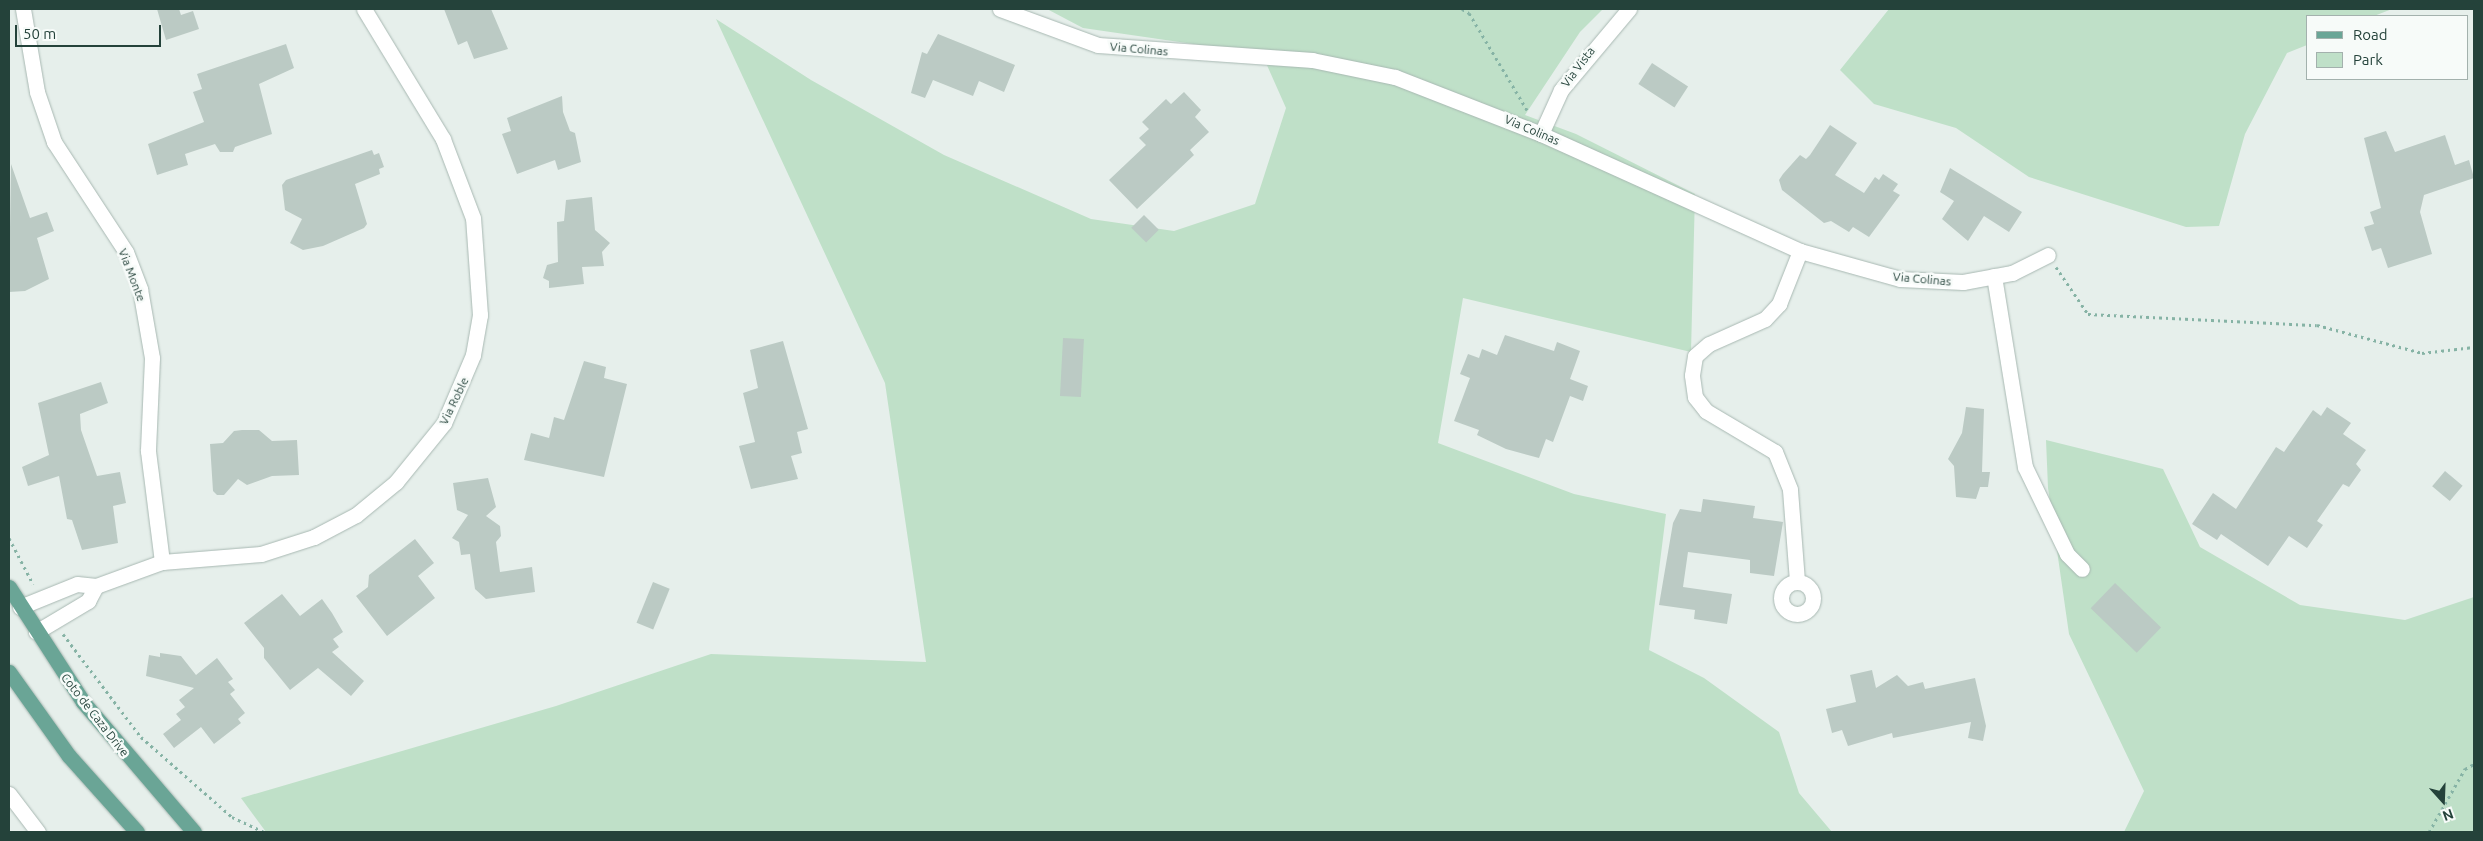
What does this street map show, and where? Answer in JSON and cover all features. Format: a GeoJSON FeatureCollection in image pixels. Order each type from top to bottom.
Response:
{"type":"FeatureCollection","features":[{"type":"Feature","properties":{"kind":"main road","name":"Coto de Caza Drive"},"geometry":{"type":"LineString","coordinates":[[9,588],[83,702],[194,832]]}},
{"type":"Feature","properties":{"kind":"main road"},"geometry":{"type":"LineString","coordinates":[[9,672],[69,756],[137,832]]}},
{"type":"Feature","properties":{"kind":"street","name":"Via Monte"},"geometry":{"type":"LineString","coordinates":[[23,9],[37,92],[54,142],[126,252],[140,289],[152,358],[148,451],[162,562]]}},
{"type":"Feature","properties":{"kind":"street","name":"Via Roble"},"geometry":{"type":"LineString","coordinates":[[20,607],[40,596],[77,584],[96,586],[162,562],[260,554],[314,537],[356,515],[396,482],[423,453],[461,390],[480,315],[473,218],[443,139],[364,9]]}},
{"type":"Feature","properties":{"kind":"street","name":"Via Colinas"},"geometry":{"type":"LineString","coordinates":[[1000,9],[1098,46],[1312,60],[1394,77],[1541,134],[1800,251],[1900,279],[1963,282],[1994,276],[2048,256]]}},
{"type":"Feature","properties":{"kind":"street","name":"Via Vista"},"geometry":{"type":"LineString","coordinates":[[1541,134],[1561,90],[1629,9]]}},
{"type":"Feature","properties":{"kind":"street"},"geometry":{"type":"LineString","coordinates":[[1797,581],[1790,489],[1775,452],[1706,411],[1695,396],[1692,375],[1695,356],[1710,344],[1764,319],[1779,304],[1800,251]]}},
{"type":"Feature","properties":{"kind":"street"},"geometry":{"type":"LineString","coordinates":[[1994,276],[2025,467],[2067,554],[2082,569]]}},
{"type":"Feature","properties":{"kind":"street"},"geometry":{"type":"LineString","coordinates":[[36,632],[88,601],[96,586]]}},
{"type":"Feature","properties":{"kind":"street"},"geometry":{"type":"LineString","coordinates":[[9,794],[38,832]]}},
{"type":"Feature","properties":{"kind":"path"},"geometry":{"type":"LineString","coordinates":[[1462,9],[1469,13],[1541,134]]}},
{"type":"Feature","properties":{"kind":"path"},"geometry":{"type":"LineString","coordinates":[[2048,256],[2088,314],[2317,325],[2422,353],[2474,347]]}},
{"type":"Feature","properties":{"kind":"path"},"geometry":{"type":"LineString","coordinates":[[9,538],[40,596]]}},
{"type":"Feature","properties":{"kind":"path"},"geometry":{"type":"LineString","coordinates":[[55,621],[141,736],[232,817],[264,832]]}},
{"type":"Feature","properties":{"kind":"path"},"geometry":{"type":"LineString","coordinates":[[2429,832],[2465,769],[2474,764]]}},
{"type":"Feature","properties":{"kind":"green space"},"geometry":{"type":"Polygon","coordinates":[[[1047,9],[1603,9],[1580,32],[1525,115],[1576,134],[1695,194],[1691,352],[1463,298],[1438,443],[1574,494],[1666,514],[1649,650],[1704,678],[1779,732],[1799,793],[1832,832],[266,832],[241,798],[556,706],[711,654],[926,662],[885,383],[716,19],[811,80],[944,155],[1091,219],[1174,231],[1255,204],[1286,108],[1262,54],[1083,28],[1047,9]]]}},
{"type":"Feature","properties":{"kind":"green space"},"geometry":{"type":"Polygon","coordinates":[[[1889,9],[2392,9],[2377,15],[2306,15],[2306,45],[2287,53],[2245,134],[2219,226],[2186,227],[2029,177],[1956,128],[1874,104],[1840,70],[1889,9]]]}},
{"type":"Feature","properties":{"kind":"green space"},"geometry":{"type":"Polygon","coordinates":[[[2046,440],[2163,469],[2200,547],[2300,605],[2405,620],[2474,597],[2474,832],[2124,832],[2144,791],[2069,634],[2048,488],[2046,440]]]}},
{"type":"Feature","properties":{"kind":"building"},"geometry":{"type":"Polygon","coordinates":[[[157,9],[179,9],[181,15],[193,11],[199,29],[166,40],[157,9]]]}},
{"type":"Feature","properties":{"kind":"building"},"geometry":{"type":"Polygon","coordinates":[[[444,9],[491,9],[508,49],[474,59],[467,41],[458,45],[444,9]]]}},
{"type":"Feature","properties":{"kind":"building"},"geometry":{"type":"Polygon","coordinates":[[[938,34],[1015,65],[1004,92],[979,81],[973,96],[933,80],[925,98],[911,93],[922,52],[927,54],[938,34]]]}},
{"type":"Feature","properties":{"kind":"building"},"geometry":{"type":"Polygon","coordinates":[[[286,44],[294,68],[259,84],[272,134],[235,147],[233,152],[220,152],[215,144],[185,154],[188,165],[157,175],[148,144],[204,122],[193,92],[202,89],[197,74],[286,44]]]}},
{"type":"Feature","properties":{"kind":"building"},"geometry":{"type":"Polygon","coordinates":[[[1652,63],[1688,86],[1674,107],[1638,84],[1652,63]]]}},
{"type":"Feature","properties":{"kind":"building"},"geometry":{"type":"Polygon","coordinates":[[[1184,92],[1201,110],[1195,117],[1209,132],[1190,150],[1194,155],[1137,209],[1109,180],[1146,145],[1139,138],[1149,129],[1142,122],[1166,99],[1171,104],[1184,92]]]}},
{"type":"Feature","properties":{"kind":"building"},"geometry":{"type":"Polygon","coordinates":[[[562,96],[563,112],[570,131],[575,133],[581,162],[558,170],[555,160],[517,174],[502,134],[511,131],[507,118],[562,96]]]}},
{"type":"Feature","properties":{"kind":"building"},"geometry":{"type":"Polygon","coordinates":[[[1830,125],[1857,143],[1835,175],[1864,193],[1875,177],[1879,180],[1883,174],[1898,184],[1893,191],[1900,195],[1869,237],[1853,227],[1849,232],[1831,221],[1824,223],[1782,190],[1779,180],[1783,174],[1800,155],[1806,159],[1810,155],[1830,125]]]}},
{"type":"Feature","properties":{"kind":"building"},"geometry":{"type":"Polygon","coordinates":[[[2386,131],[2395,152],[2445,135],[2455,165],[2469,160],[2474,178],[2424,195],[2420,212],[2432,254],[2388,268],[2381,248],[2372,251],[2364,227],[2374,224],[2370,212],[2381,208],[2364,138],[2386,131]]]}},
{"type":"Feature","properties":{"kind":"building"},"geometry":{"type":"Polygon","coordinates":[[[372,150],[374,155],[379,153],[384,167],[379,169],[380,174],[355,184],[367,224],[364,228],[323,246],[303,250],[290,243],[302,219],[285,210],[282,185],[286,180],[372,150]]]}},
{"type":"Feature","properties":{"kind":"building"},"geometry":{"type":"Polygon","coordinates":[[[11,164],[30,218],[47,212],[54,231],[37,238],[49,279],[25,291],[9,292],[11,164]]]}},
{"type":"Feature","properties":{"kind":"building"},"geometry":{"type":"Polygon","coordinates":[[[1950,168],[2022,212],[2009,232],[1984,216],[1968,241],[1942,219],[1954,201],[1940,192],[1950,168]]]}},
{"type":"Feature","properties":{"kind":"building"},"geometry":{"type":"Polygon","coordinates":[[[592,197],[595,230],[610,243],[602,252],[604,266],[582,267],[584,284],[549,288],[549,281],[543,278],[547,265],[558,262],[557,222],[564,221],[566,200],[592,197]]]}},
{"type":"Feature","properties":{"kind":"building"},"geometry":{"type":"Polygon","coordinates":[[[1144,215],[1159,230],[1146,243],[1131,228],[1144,215]]]}},
{"type":"Feature","properties":{"kind":"building"},"geometry":{"type":"Polygon","coordinates":[[[1505,335],[1554,351],[1557,342],[1580,351],[1570,379],[1588,386],[1583,401],[1570,396],[1553,442],[1546,439],[1539,458],[1506,449],[1477,435],[1479,430],[1454,421],[1470,378],[1460,374],[1468,354],[1479,358],[1482,349],[1497,355],[1505,335]]]}},
{"type":"Feature","properties":{"kind":"building"},"geometry":{"type":"Polygon","coordinates":[[[1063,338],[1084,339],[1081,397],[1060,396],[1063,338]]]}},
{"type":"Feature","properties":{"kind":"building"},"geometry":{"type":"Polygon","coordinates":[[[783,341],[808,429],[797,432],[802,453],[791,456],[798,479],[751,489],[739,446],[755,442],[743,393],[758,388],[750,350],[783,341]]]}},
{"type":"Feature","properties":{"kind":"building"},"geometry":{"type":"Polygon","coordinates":[[[584,361],[606,367],[604,378],[627,384],[604,477],[524,460],[531,433],[549,438],[554,417],[564,420],[584,361]]]}},
{"type":"Feature","properties":{"kind":"building"},"geometry":{"type":"Polygon","coordinates":[[[101,382],[108,403],[80,414],[81,430],[97,476],[120,472],[126,503],[113,506],[118,543],[82,550],[72,520],[67,519],[59,476],[28,486],[22,467],[49,455],[38,403],[101,382]]]}},
{"type":"Feature","properties":{"kind":"building"},"geometry":{"type":"Polygon","coordinates":[[[1966,407],[1984,409],[1982,472],[1990,472],[1988,487],[1980,487],[1976,499],[1956,497],[1954,466],[1948,459],[1962,433],[1966,407]]]}},
{"type":"Feature","properties":{"kind":"building"},"geometry":{"type":"Polygon","coordinates":[[[2327,407],[2351,423],[2343,434],[2366,450],[2356,464],[2361,470],[2349,487],[2343,484],[2317,521],[2323,525],[2307,548],[2289,536],[2268,566],[2221,534],[2217,540],[2192,524],[2213,493],[2236,509],[2276,447],[2284,452],[2313,410],[2321,416],[2327,407]]]}},
{"type":"Feature","properties":{"kind":"building"},"geometry":{"type":"Polygon","coordinates":[[[259,430],[272,441],[297,440],[299,475],[272,476],[247,485],[238,479],[224,495],[217,495],[213,491],[210,444],[223,443],[234,431],[259,430]]]}},
{"type":"Feature","properties":{"kind":"building"},"geometry":{"type":"Polygon","coordinates":[[[2445,471],[2463,486],[2450,501],[2432,486],[2445,471]]]}},
{"type":"Feature","properties":{"kind":"building"},"geometry":{"type":"Polygon","coordinates":[[[488,478],[496,507],[486,516],[500,526],[501,536],[496,542],[500,572],[532,567],[535,592],[486,599],[475,589],[470,554],[461,555],[459,542],[452,538],[468,515],[457,510],[453,483],[488,478]]]}},
{"type":"Feature","properties":{"kind":"building"},"geometry":{"type":"Polygon","coordinates":[[[1703,499],[1755,506],[1753,518],[1783,522],[1774,576],[1750,573],[1750,560],[1688,552],[1683,587],[1732,594],[1727,624],[1694,619],[1695,610],[1659,605],[1673,523],[1680,509],[1701,512],[1703,499]]]}},
{"type":"Feature","properties":{"kind":"building"},"geometry":{"type":"Polygon","coordinates":[[[415,539],[434,563],[418,576],[435,598],[387,636],[356,596],[368,587],[369,575],[415,539]]]}},
{"type":"Feature","properties":{"kind":"building"},"geometry":{"type":"Polygon","coordinates":[[[653,582],[670,589],[653,630],[637,623],[653,582]]]}},
{"type":"Feature","properties":{"kind":"building"},"geometry":{"type":"Polygon","coordinates":[[[2115,583],[2161,627],[2137,653],[2091,608],[2115,583]]]}},
{"type":"Feature","properties":{"kind":"building"},"geometry":{"type":"Polygon","coordinates":[[[282,594],[300,616],[322,599],[332,613],[343,632],[333,639],[339,647],[332,652],[364,681],[351,696],[318,668],[290,690],[264,658],[264,648],[244,623],[282,594]]]}},
{"type":"Feature","properties":{"kind":"building"},"geometry":{"type":"Polygon","coordinates":[[[160,653],[181,656],[196,675],[217,658],[233,679],[228,682],[235,690],[230,694],[245,713],[238,719],[241,723],[214,744],[201,727],[174,748],[163,734],[181,720],[176,714],[185,707],[179,700],[194,688],[146,676],[149,655],[160,657],[160,653]]]}},
{"type":"Feature","properties":{"kind":"building"},"geometry":{"type":"Polygon","coordinates":[[[1872,670],[1876,688],[1897,675],[1908,686],[1923,682],[1925,689],[1975,678],[1986,726],[1983,741],[1968,738],[1971,722],[1893,738],[1892,733],[1848,746],[1842,730],[1832,733],[1826,709],[1856,702],[1850,675],[1872,670]]]}}]}
